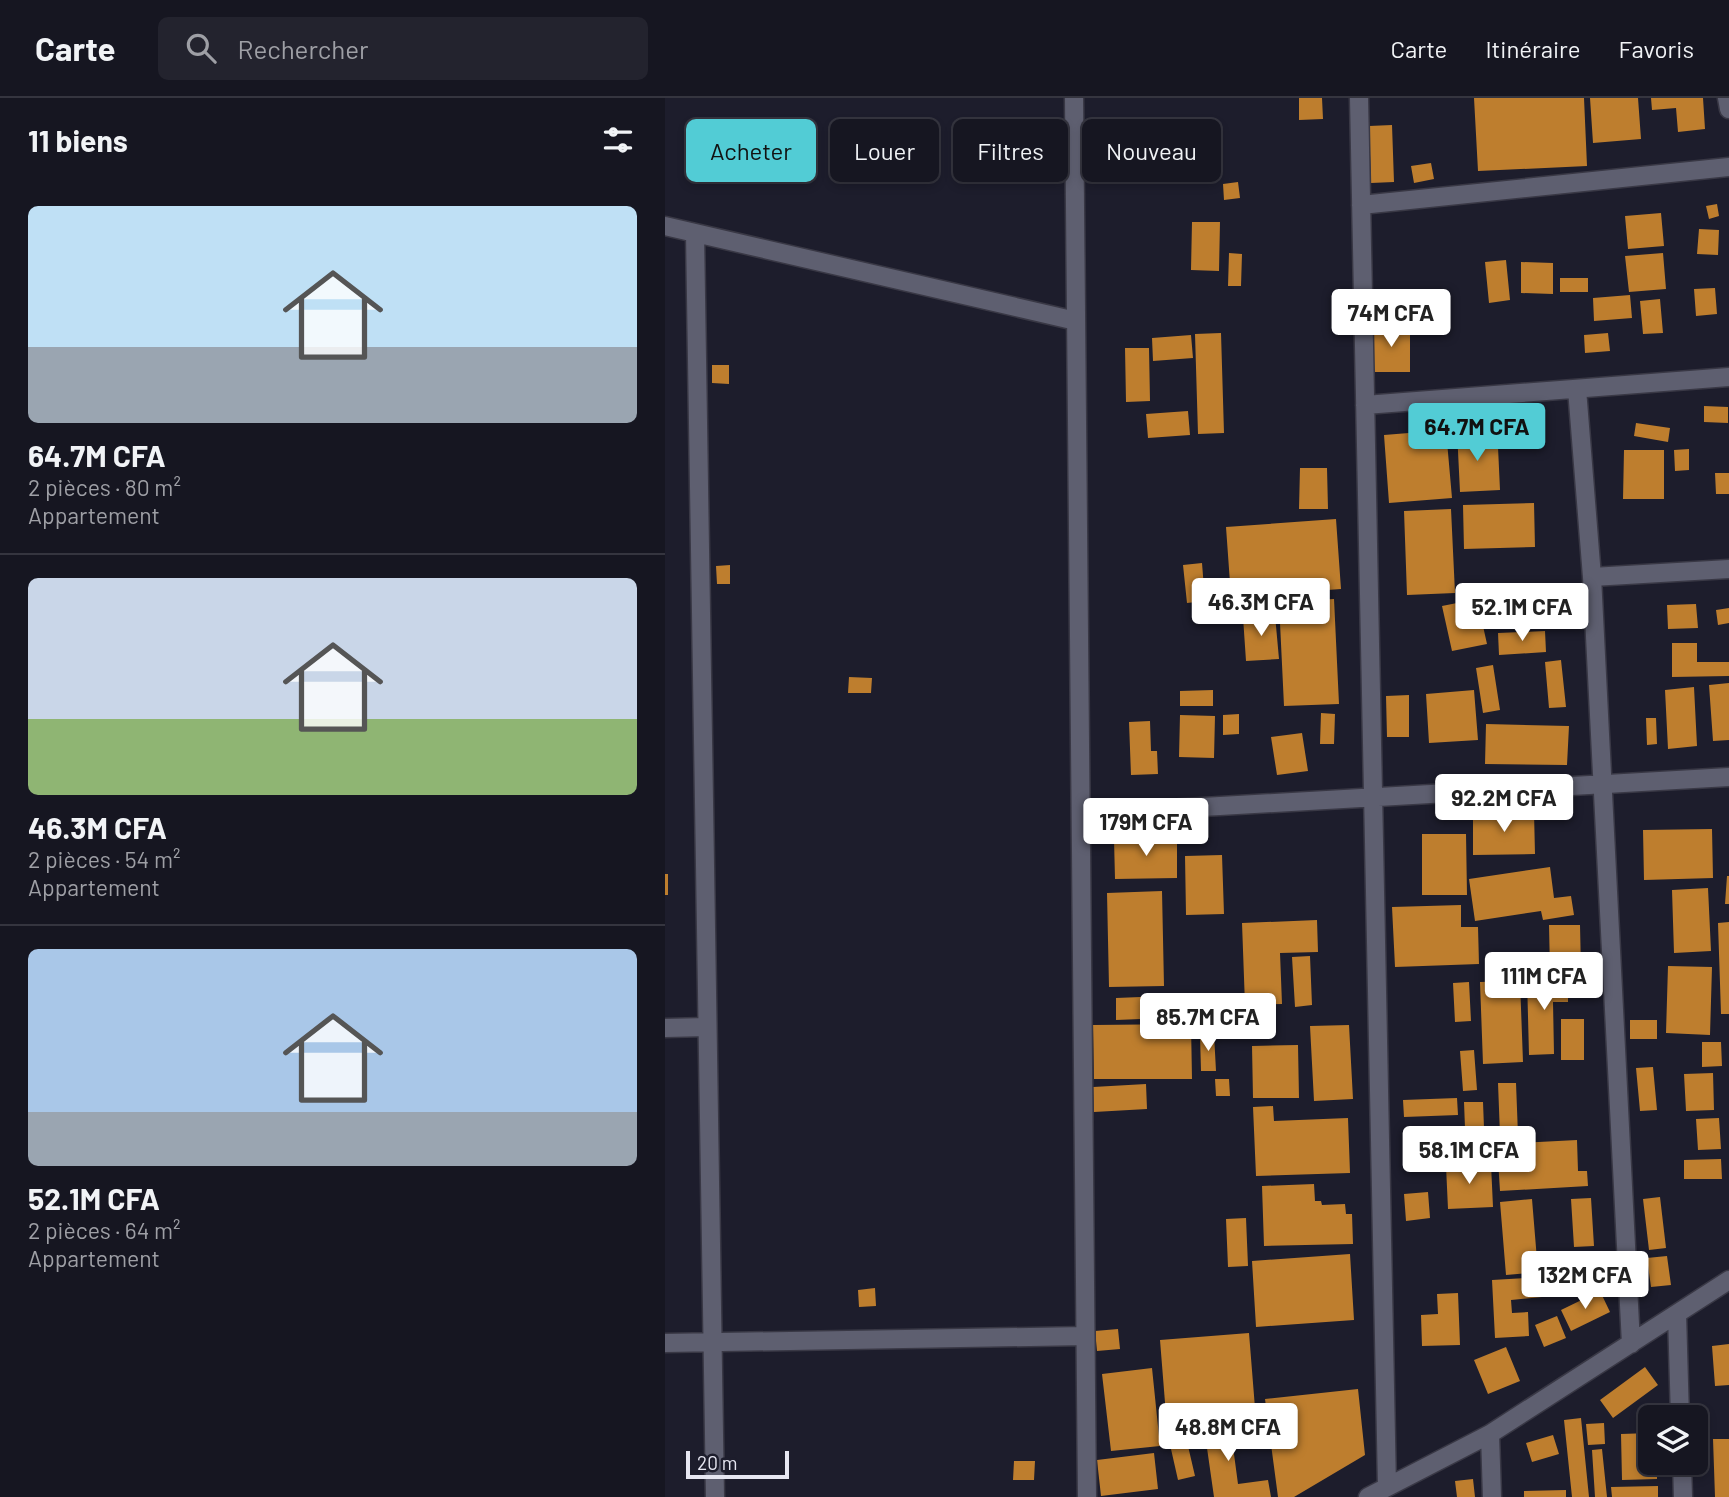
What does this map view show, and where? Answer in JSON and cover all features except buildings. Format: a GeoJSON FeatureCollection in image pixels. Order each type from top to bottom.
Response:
{"type":"FeatureCollection","features":[{"type":"Feature","properties":{"kind":"street"},"geometry":{"type":"LineString","coordinates":[[1074,98],[1087,1497]]}},
{"type":"Feature","properties":{"kind":"street"},"geometry":{"type":"LineString","coordinates":[[1359,98],[1387,1487]]}},
{"type":"Feature","properties":{"kind":"street"},"geometry":{"type":"LineString","coordinates":[[1727,98],[1729,109]]}},
{"type":"Feature","properties":{"kind":"street"},"geometry":{"type":"LineString","coordinates":[[1361,205],[1729,167]]}},
{"type":"Feature","properties":{"kind":"street"},"geometry":{"type":"LineString","coordinates":[[665,226],[1076,321]]}},
{"type":"Feature","properties":{"kind":"street"},"geometry":{"type":"LineString","coordinates":[[695,233],[715,1497]]}},
{"type":"Feature","properties":{"kind":"street"},"geometry":{"type":"LineString","coordinates":[[1365,405],[1729,377]]}},
{"type":"Feature","properties":{"kind":"street"},"geometry":{"type":"LineString","coordinates":[[1577,389],[1592,576],[1631,1344]]}},
{"type":"Feature","properties":{"kind":"street"},"geometry":{"type":"LineString","coordinates":[[1592,576],[1729,569]]}},
{"type":"Feature","properties":{"kind":"street"},"geometry":{"type":"LineString","coordinates":[[1081,814],[1729,777]]}},
{"type":"Feature","properties":{"kind":"street"},"geometry":{"type":"LineString","coordinates":[[665,1028],[707,1027]]}},
{"type":"Feature","properties":{"kind":"street"},"geometry":{"type":"LineString","coordinates":[[1368,1497],[1490,1434],[1729,1280]]}},
{"type":"Feature","properties":{"kind":"street"},"geometry":{"type":"LineString","coordinates":[[1677,1314],[1680,1405]]}},
{"type":"Feature","properties":{"kind":"street"},"geometry":{"type":"LineString","coordinates":[[665,1343],[1085,1336]]}},
{"type":"Feature","properties":{"kind":"street"},"geometry":{"type":"LineString","coordinates":[[1490,1434],[1492,1497]]}},
{"type":"Feature","properties":{"kind":"street"},"geometry":{"type":"LineString","coordinates":[[1682,1475],[1683,1497]]}}]}
